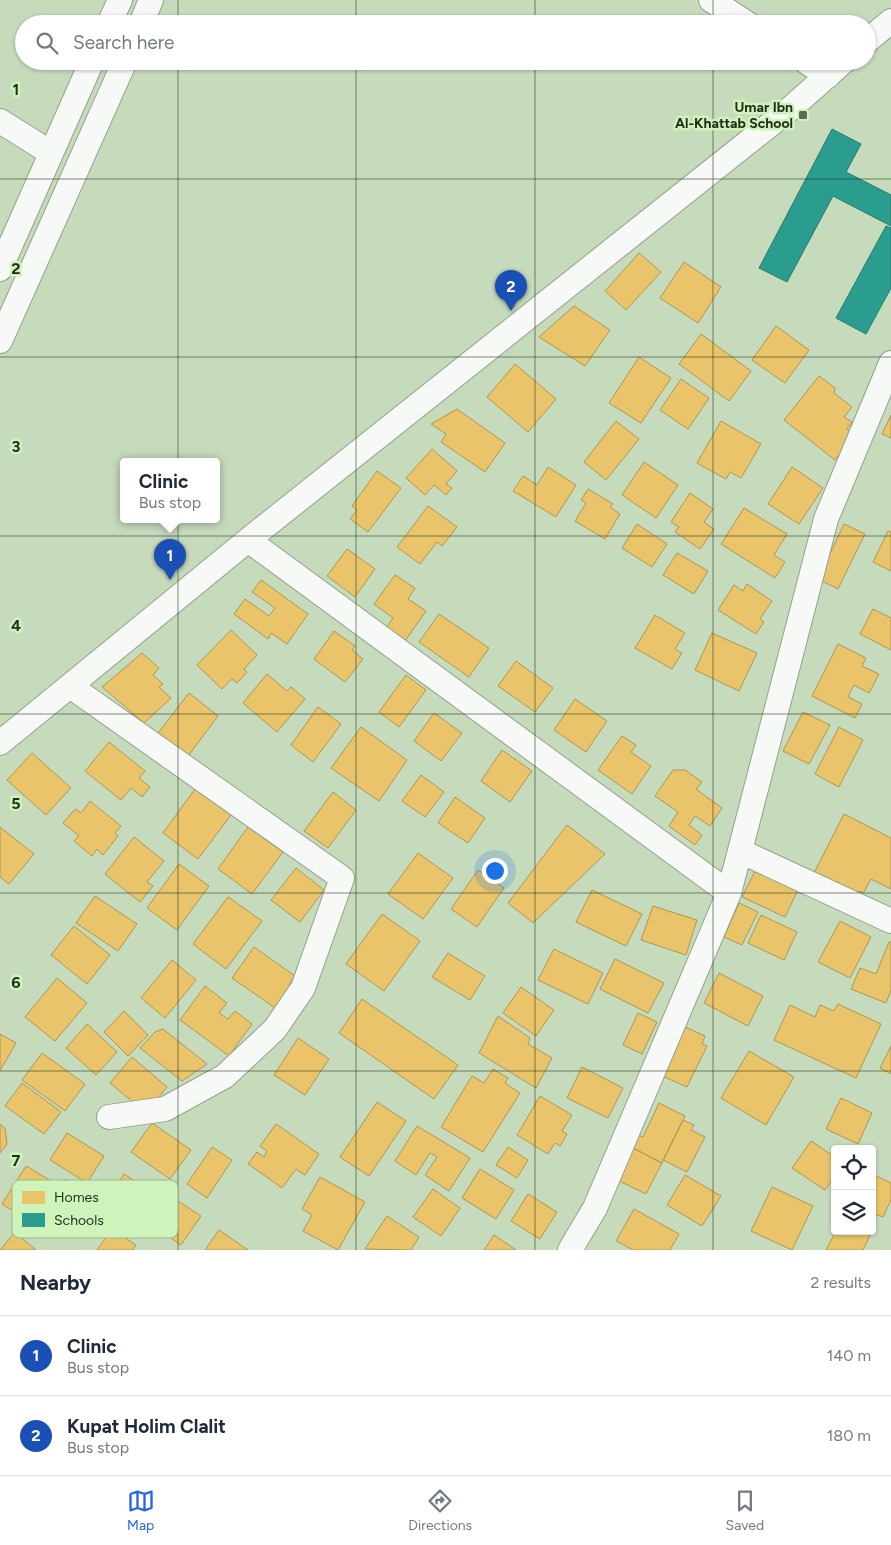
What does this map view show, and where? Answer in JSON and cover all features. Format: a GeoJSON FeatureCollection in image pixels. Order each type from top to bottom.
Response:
{"type":"FeatureCollection","features":[{"type":"Feature","properties":{"kind":"street"},"geometry":{"type":"LineString","coordinates":[[113,15],[120,0]]}},
{"type":"Feature","properties":{"kind":"street"},"geometry":{"type":"LineString","coordinates":[[145,15],[152,0]]}},
{"type":"Feature","properties":{"kind":"street"},"geometry":{"type":"LineString","coordinates":[[711,0],[734,15]]}},
{"type":"Feature","properties":{"kind":"street"},"geometry":{"type":"LineString","coordinates":[[876,34],[891,21]]}},
{"type":"Feature","properties":{"kind":"street"},"geometry":{"type":"LineString","coordinates":[[0,269],[88,70]]}},
{"type":"Feature","properties":{"kind":"street"},"geometry":{"type":"LineString","coordinates":[[0,341],[121,70]]}},
{"type":"Feature","properties":{"kind":"street"},"geometry":{"type":"LineString","coordinates":[[0,743],[248,540],[784,114],[834,70]]}},
{"type":"Feature","properties":{"kind":"street"},"geometry":{"type":"LineString","coordinates":[[0,121],[51,153]]}},
{"type":"Feature","properties":{"kind":"street"},"geometry":{"type":"LineString","coordinates":[[570,1250],[596,1208],[729,893],[826,519],[891,363]]}},
{"type":"Feature","properties":{"kind":"street"},"geometry":{"type":"LineString","coordinates":[[248,540],[729,893]]}},
{"type":"Feature","properties":{"kind":"street"},"geometry":{"type":"LineString","coordinates":[[70,686],[342,878],[303,988],[275,1029],[225,1076],[165,1109],[109,1117]]}},
{"type":"Feature","properties":{"kind":"street"},"geometry":{"type":"LineString","coordinates":[[740,851],[891,921]]}},
{"type":"Feature","properties":{"kind":"building: Homes"},"geometry":{"type":"Polygon","coordinates":[[[639,253],[661,272],[626,310],[605,291],[639,253]]]}},
{"type":"Feature","properties":{"kind":"building: Homes"},"geometry":{"type":"Polygon","coordinates":[[[684,262],[721,287],[698,323],[660,298],[684,262]]]}},
{"type":"Feature","properties":{"kind":"building: Homes"},"geometry":{"type":"Polygon","coordinates":[[[574,306],[610,330],[585,366],[539,337],[574,306]]]}},
{"type":"Feature","properties":{"kind":"building: Homes"},"geometry":{"type":"Polygon","coordinates":[[[776,326],[809,350],[785,383],[752,360],[776,326]]]}},
{"type":"Feature","properties":{"kind":"building: Homes"},"geometry":{"type":"Polygon","coordinates":[[[701,334],[751,371],[729,401],[679,364],[701,334]]]}},
{"type":"Feature","properties":{"kind":"building: Homes"},"geometry":{"type":"Polygon","coordinates":[[[639,357],[671,378],[641,423],[609,403],[639,357]]]}},
{"type":"Feature","properties":{"kind":"building: Homes"},"geometry":{"type":"Polygon","coordinates":[[[515,364],[556,399],[528,432],[487,397],[515,364]]]}},
{"type":"Feature","properties":{"kind":"building: Homes"},"geometry":{"type":"Polygon","coordinates":[[[819,376],[835,388],[834,393],[852,407],[844,417],[852,422],[847,429],[855,435],[835,460],[784,420],[819,376]]]}},
{"type":"Feature","properties":{"kind":"building: Homes"},"geometry":{"type":"Polygon","coordinates":[[[681,379],[709,398],[688,429],[660,410],[681,379]]]}},
{"type":"Feature","properties":{"kind":"building: Homes"},"geometry":{"type":"Polygon","coordinates":[[[457,409],[505,443],[485,472],[441,442],[446,434],[431,424],[457,409]]]}},
{"type":"Feature","properties":{"kind":"building: Homes"},"geometry":{"type":"Polygon","coordinates":[[[891,415],[891,438],[882,434],[891,415]]]}},
{"type":"Feature","properties":{"kind":"building: Homes"},"geometry":{"type":"Polygon","coordinates":[[[616,421],[639,439],[606,480],[584,462],[616,421]]]}},
{"type":"Feature","properties":{"kind":"building: Homes"},"geometry":{"type":"Polygon","coordinates":[[[721,421],[761,444],[741,478],[730,472],[726,479],[697,463],[721,421]]]}},
{"type":"Feature","properties":{"kind":"building: Homes"},"geometry":{"type":"Polygon","coordinates":[[[432,449],[457,471],[446,484],[452,488],[446,495],[434,485],[425,495],[406,478],[432,449]]]}},
{"type":"Feature","properties":{"kind":"building: Homes"},"geometry":{"type":"Polygon","coordinates":[[[644,462],[678,485],[656,518],[622,495],[644,462]]]}},
{"type":"Feature","properties":{"kind":"building: Homes"},"geometry":{"type":"Polygon","coordinates":[[[548,467],[576,485],[556,517],[513,491],[523,476],[537,485],[548,467]]]}},
{"type":"Feature","properties":{"kind":"building: Homes"},"geometry":{"type":"Polygon","coordinates":[[[792,467],[823,488],[799,524],[768,504],[792,467]]]}},
{"type":"Feature","properties":{"kind":"building: Homes"},"geometry":{"type":"Polygon","coordinates":[[[377,471],[401,488],[368,532],[350,519],[357,510],[352,506],[377,471]]]}},
{"type":"Feature","properties":{"kind":"building: Homes"},"geometry":{"type":"Polygon","coordinates":[[[588,489],[613,504],[610,507],[620,514],[605,539],[575,521],[586,503],[581,500],[588,489]]]}},
{"type":"Feature","properties":{"kind":"building: Homes"},"geometry":{"type":"Polygon","coordinates":[[[690,493],[713,509],[704,522],[714,529],[700,549],[675,532],[679,527],[671,522],[690,493]]]}},
{"type":"Feature","properties":{"kind":"building: Homes"},"geometry":{"type":"Polygon","coordinates":[[[428,506],[457,527],[442,546],[437,542],[420,564],[397,547],[428,506]]]}},
{"type":"Feature","properties":{"kind":"building: Homes"},"geometry":{"type":"Polygon","coordinates":[[[744,508],[787,534],[774,555],[785,562],[775,578],[721,544],[744,508]]]}},
{"type":"Feature","properties":{"kind":"building: Homes"},"geometry":{"type":"Polygon","coordinates":[[[637,524],[667,544],[652,567],[622,548],[637,524]]]}},
{"type":"Feature","properties":{"kind":"building: Homes"},"geometry":{"type":"Polygon","coordinates":[[[844,524],[865,534],[838,589],[818,579],[844,524]]]}},
{"type":"Feature","properties":{"kind":"building: Homes"},"geometry":{"type":"Polygon","coordinates":[[[888,531],[891,532],[891,571],[873,562],[888,531]]]}},
{"type":"Feature","properties":{"kind":"building: Homes"},"geometry":{"type":"Polygon","coordinates":[[[347,549],[375,569],[355,597],[327,576],[347,549]]]}},
{"type":"Feature","properties":{"kind":"building: Homes"},"geometry":{"type":"Polygon","coordinates":[[[677,553],[708,571],[694,594],[663,575],[677,553]]]}},
{"type":"Feature","properties":{"kind":"building: Homes"},"geometry":{"type":"Polygon","coordinates":[[[395,575],[415,588],[408,599],[426,611],[405,641],[386,628],[393,618],[374,604],[395,575]]]}},
{"type":"Feature","properties":{"kind":"building: Homes"},"geometry":{"type":"Polygon","coordinates":[[[261,580],[308,614],[287,644],[271,633],[268,639],[234,614],[245,599],[269,616],[275,608],[252,592],[261,580]]]}},
{"type":"Feature","properties":{"kind":"building: Homes"},"geometry":{"type":"Polygon","coordinates":[[[747,584],[772,601],[760,619],[764,622],[756,634],[718,610],[734,585],[743,591],[747,584]]]}},
{"type":"Feature","properties":{"kind":"building: Homes"},"geometry":{"type":"Polygon","coordinates":[[[873,609],[891,618],[891,650],[860,634],[873,609]]]}},
{"type":"Feature","properties":{"kind":"building: Homes"},"geometry":{"type":"Polygon","coordinates":[[[439,614],[489,648],[469,677],[419,642],[439,614]]]}},
{"type":"Feature","properties":{"kind":"building: Homes"},"geometry":{"type":"Polygon","coordinates":[[[655,615],[685,633],[675,649],[682,653],[672,669],[635,648],[655,615]]]}},
{"type":"Feature","properties":{"kind":"building: Homes"},"geometry":{"type":"Polygon","coordinates":[[[231,630],[257,655],[244,669],[247,672],[237,683],[232,679],[222,689],[197,665],[231,630]]]}},
{"type":"Feature","properties":{"kind":"building: Homes"},"geometry":{"type":"Polygon","coordinates":[[[334,631],[355,646],[352,650],[363,659],[345,682],[314,659],[334,631]]]}},
{"type":"Feature","properties":{"kind":"building: Homes"},"geometry":{"type":"Polygon","coordinates":[[[712,633],[757,653],[739,691],[695,670],[712,633]]]}},
{"type":"Feature","properties":{"kind":"building: Homes"},"geometry":{"type":"Polygon","coordinates":[[[838,644],[866,658],[862,666],[879,674],[869,693],[854,685],[848,697],[862,704],[855,718],[812,696],[838,644]]]}},
{"type":"Feature","properties":{"kind":"building: Homes"},"geometry":{"type":"Polygon","coordinates":[[[142,653],[159,668],[153,675],[163,684],[159,687],[171,698],[144,723],[102,687],[142,653]]]}},
{"type":"Feature","properties":{"kind":"building: Homes"},"geometry":{"type":"Polygon","coordinates":[[[516,661],[553,688],[535,712],[498,686],[516,661]]]}},
{"type":"Feature","properties":{"kind":"building: Homes"},"geometry":{"type":"Polygon","coordinates":[[[267,674],[287,691],[291,687],[305,699],[277,732],[243,703],[267,674]]]}},
{"type":"Feature","properties":{"kind":"building: Homes"},"geometry":{"type":"Polygon","coordinates":[[[406,675],[426,690],[399,727],[379,712],[406,675]]]}},
{"type":"Feature","properties":{"kind":"building: Homes"},"geometry":{"type":"Polygon","coordinates":[[[189,693],[218,716],[188,756],[158,733],[189,693]]]}},
{"type":"Feature","properties":{"kind":"building: Homes"},"geometry":{"type":"Polygon","coordinates":[[[575,699],[607,721],[586,752],[554,730],[575,699]]]}},
{"type":"Feature","properties":{"kind":"building: Homes"},"geometry":{"type":"Polygon","coordinates":[[[318,707],[341,724],[313,762],[291,745],[318,707]]]}},
{"type":"Feature","properties":{"kind":"building: Homes"},"geometry":{"type":"Polygon","coordinates":[[[803,712],[830,725],[809,764],[783,751],[803,712]]]}},
{"type":"Feature","properties":{"kind":"building: Homes"},"geometry":{"type":"Polygon","coordinates":[[[434,713],[462,733],[441,761],[414,741],[434,713]]]}},
{"type":"Feature","properties":{"kind":"building: Homes"},"geometry":{"type":"Polygon","coordinates":[[[361,727],[407,760],[379,801],[331,768],[361,727]]]}},
{"type":"Feature","properties":{"kind":"building: Homes"},"geometry":{"type":"Polygon","coordinates":[[[839,727],[863,740],[839,787],[815,774],[839,727]]]}},
{"type":"Feature","properties":{"kind":"building: Homes"},"geometry":{"type":"Polygon","coordinates":[[[622,736],[636,745],[631,752],[651,766],[632,794],[598,770],[622,736]]]}},
{"type":"Feature","properties":{"kind":"building: Homes"},"geometry":{"type":"Polygon","coordinates":[[[109,742],[145,771],[139,778],[150,787],[142,797],[131,788],[121,800],[85,771],[109,742]]]}},
{"type":"Feature","properties":{"kind":"building: Homes"},"geometry":{"type":"Polygon","coordinates":[[[502,750],[532,771],[510,802],[481,781],[502,750]]]}},
{"type":"Feature","properties":{"kind":"building: Homes"},"geometry":{"type":"Polygon","coordinates":[[[32,753],[71,788],[46,815],[7,780],[32,753]]]}},
{"type":"Feature","properties":{"kind":"building: Homes"},"geometry":{"type":"Polygon","coordinates":[[[673,770],[685,770],[702,782],[696,789],[722,808],[710,826],[695,816],[689,825],[702,835],[695,845],[669,826],[678,812],[655,796],[673,770]]]}},
{"type":"Feature","properties":{"kind":"building: Homes"},"geometry":{"type":"Polygon","coordinates":[[[421,775],[444,792],[425,817],[402,801],[421,775]]]}},
{"type":"Feature","properties":{"kind":"building: Homes"},"geometry":{"type":"Polygon","coordinates":[[[195,789],[231,815],[198,859],[163,833],[195,789]]]}},
{"type":"Feature","properties":{"kind":"building: Homes"},"geometry":{"type":"Polygon","coordinates":[[[333,792],[356,810],[328,848],[304,831],[333,792]]]}},
{"type":"Feature","properties":{"kind":"building: Homes"},"geometry":{"type":"Polygon","coordinates":[[[455,797],[485,818],[468,843],[438,823],[455,797]]]}},
{"type":"Feature","properties":{"kind":"building: Homes"},"geometry":{"type":"Polygon","coordinates":[[[90,801],[121,826],[115,833],[118,836],[103,855],[97,849],[92,856],[74,841],[79,836],[63,823],[75,809],[81,813],[90,801]]]}},
{"type":"Feature","properties":{"kind":"building: Homes"},"geometry":{"type":"Polygon","coordinates":[[[844,814],[891,838],[891,889],[871,879],[864,892],[849,891],[814,873],[844,814]]]}},
{"type":"Feature","properties":{"kind":"building: Homes"},"geometry":{"type":"Polygon","coordinates":[[[567,825],[605,854],[533,923],[508,903],[567,825]]]}},
{"type":"Feature","properties":{"kind":"building: Homes"},"geometry":{"type":"Polygon","coordinates":[[[0,827],[34,854],[9,884],[0,877],[0,827]]]}},
{"type":"Feature","properties":{"kind":"building: Homes"},"geometry":{"type":"Polygon","coordinates":[[[248,827],[283,852],[252,894],[218,869],[248,827]]]}},
{"type":"Feature","properties":{"kind":"building: Homes"},"geometry":{"type":"Polygon","coordinates":[[[134,837],[164,861],[147,882],[153,886],[140,902],[105,874],[134,837]]]}},
{"type":"Feature","properties":{"kind":"building: Homes"},"geometry":{"type":"Polygon","coordinates":[[[418,853],[453,878],[423,919],[388,894],[418,853]]]}},
{"type":"Feature","properties":{"kind":"building: Homes"},"geometry":{"type":"Polygon","coordinates":[[[179,864],[209,886],[177,930],[147,908],[179,864]]]}},
{"type":"Feature","properties":{"kind":"building: Homes"},"geometry":{"type":"Polygon","coordinates":[[[296,868],[324,890],[300,922],[271,900],[296,868]]]}},
{"type":"Feature","properties":{"kind":"building: Homes"},"geometry":{"type":"Polygon","coordinates":[[[756,869],[798,890],[785,917],[742,897],[756,869]]]}},
{"type":"Feature","properties":{"kind":"building: Homes"},"geometry":{"type":"Polygon","coordinates":[[[478,870],[504,888],[477,927],[451,909],[478,870]]]}},
{"type":"Feature","properties":{"kind":"building: Homes"},"geometry":{"type":"Polygon","coordinates":[[[592,890],[642,914],[626,946],[576,922],[592,890]]]}},
{"type":"Feature","properties":{"kind":"building: Homes"},"geometry":{"type":"Polygon","coordinates":[[[95,896],[137,924],[118,951],[76,923],[95,896]]]}},
{"type":"Feature","properties":{"kind":"building: Homes"},"geometry":{"type":"Polygon","coordinates":[[[228,897],[262,921],[226,969],[193,944],[228,897]]]}},
{"type":"Feature","properties":{"kind":"building: Homes"},"geometry":{"type":"Polygon","coordinates":[[[739,903],[758,912],[742,945],[724,937],[739,903]]]}},
{"type":"Feature","properties":{"kind":"building: Homes"},"geometry":{"type":"Polygon","coordinates":[[[653,906],[697,920],[686,955],[641,940],[653,906]]]}},
{"type":"Feature","properties":{"kind":"building: Homes"},"geometry":{"type":"Polygon","coordinates":[[[382,914],[420,941],[384,991],[346,964],[382,914]]]}},
{"type":"Feature","properties":{"kind":"building: Homes"},"geometry":{"type":"Polygon","coordinates":[[[761,915],[797,932],[784,960],[748,943],[761,915]]]}},
{"type":"Feature","properties":{"kind":"building: Homes"},"geometry":{"type":"Polygon","coordinates":[[[840,921],[871,937],[850,978],[818,962],[840,921]]]}},
{"type":"Feature","properties":{"kind":"building: Homes"},"geometry":{"type":"Polygon","coordinates":[[[74,926],[110,955],[87,984],[51,955],[74,926]]]}},
{"type":"Feature","properties":{"kind":"building: Homes"},"geometry":{"type":"Polygon","coordinates":[[[889,942],[891,942],[891,990],[886,1003],[851,989],[860,968],[876,974],[889,942]]]}},
{"type":"Feature","properties":{"kind":"building: Homes"},"geometry":{"type":"Polygon","coordinates":[[[254,947],[295,976],[289,985],[294,988],[278,1010],[232,978],[254,947]]]}},
{"type":"Feature","properties":{"kind":"building: Homes"},"geometry":{"type":"Polygon","coordinates":[[[554,949],[603,973],[588,1004],[538,980],[554,949]]]}},
{"type":"Feature","properties":{"kind":"building: Homes"},"geometry":{"type":"Polygon","coordinates":[[[448,953],[485,976],[470,1000],[432,977],[448,953]]]}},
{"type":"Feature","properties":{"kind":"building: Homes"},"geometry":{"type":"Polygon","coordinates":[[[615,959],[664,983],[648,1013],[600,989],[615,959]]]}},
{"type":"Feature","properties":{"kind":"building: Homes"},"geometry":{"type":"Polygon","coordinates":[[[172,960],[196,980],[165,1018],[141,998],[172,960]]]}},
{"type":"Feature","properties":{"kind":"building: Homes"},"geometry":{"type":"Polygon","coordinates":[[[719,973],[763,996],[748,1026],[704,1003],[719,973]]]}},
{"type":"Feature","properties":{"kind":"building: Homes"},"geometry":{"type":"Polygon","coordinates":[[[57,978],[87,1003],[55,1041],[25,1017],[57,978]]]}},
{"type":"Feature","properties":{"kind":"building: Homes"},"geometry":{"type":"Polygon","coordinates":[[[205,986],[227,1003],[219,1013],[228,1019],[235,1011],[252,1024],[229,1056],[180,1020],[205,986]]]}},
{"type":"Feature","properties":{"kind":"building: Homes"},"geometry":{"type":"Polygon","coordinates":[[[521,987],[554,1010],[536,1036],[503,1013],[521,987]]]}},
{"type":"Feature","properties":{"kind":"building: Homes"},"geometry":{"type":"Polygon","coordinates":[[[362,999],[458,1065],[434,1099],[339,1033],[362,999]]]}},
{"type":"Feature","properties":{"kind":"building: Homes"},"geometry":{"type":"Polygon","coordinates":[[[838,1004],[881,1024],[856,1078],[774,1040],[790,1005],[815,1017],[820,1005],[834,1011],[838,1004]]]}},
{"type":"Feature","properties":{"kind":"building: Homes"},"geometry":{"type":"Polygon","coordinates":[[[124,1011],[148,1035],[128,1056],[104,1032],[124,1011]]]}},
{"type":"Feature","properties":{"kind":"building: Homes"},"geometry":{"type":"Polygon","coordinates":[[[638,1013],[657,1022],[642,1054],[623,1045],[638,1013]]]}},
{"type":"Feature","properties":{"kind":"building: Homes"},"geometry":{"type":"Polygon","coordinates":[[[498,1016],[530,1038],[528,1044],[552,1058],[536,1088],[479,1053],[498,1016]]]}},
{"type":"Feature","properties":{"kind":"building: Homes"},"geometry":{"type":"Polygon","coordinates":[[[87,1024],[117,1052],[96,1075],[66,1048],[87,1024]]]}},
{"type":"Feature","properties":{"kind":"building: Homes"},"geometry":{"type":"Polygon","coordinates":[[[683,1026],[705,1036],[702,1044],[707,1046],[687,1087],[660,1075],[683,1026]]]}},
{"type":"Feature","properties":{"kind":"building: Homes"},"geometry":{"type":"Polygon","coordinates":[[[163,1029],[207,1064],[182,1081],[140,1048],[155,1032],[163,1029]]]}},
{"type":"Feature","properties":{"kind":"building: Homes"},"geometry":{"type":"Polygon","coordinates":[[[0,1034],[16,1043],[0,1071],[0,1034]]]}},
{"type":"Feature","properties":{"kind":"building: Homes"},"geometry":{"type":"Polygon","coordinates":[[[298,1038],[329,1059],[305,1095],[274,1075],[298,1038]]]}},
{"type":"Feature","properties":{"kind":"building: Homes"},"geometry":{"type":"Polygon","coordinates":[[[891,1046],[891,1074],[880,1068],[891,1046]]]}},
{"type":"Feature","properties":{"kind":"building: Homes"},"geometry":{"type":"Polygon","coordinates":[[[749,1051],[794,1077],[766,1125],[721,1098],[749,1051]]]}},
{"type":"Feature","properties":{"kind":"building: Homes"},"geometry":{"type":"Polygon","coordinates":[[[42,1053],[85,1084],[65,1111],[22,1080],[42,1053]]]}},
{"type":"Feature","properties":{"kind":"building: Homes"},"geometry":{"type":"Polygon","coordinates":[[[132,1057],[167,1087],[152,1105],[133,1102],[110,1083],[132,1057]]]}},
{"type":"Feature","properties":{"kind":"building: Homes"},"geometry":{"type":"Polygon","coordinates":[[[582,1067],[623,1088],[608,1118],[567,1098],[582,1067]]]}},
{"type":"Feature","properties":{"kind":"building: Homes"},"geometry":{"type":"Polygon","coordinates":[[[493,1069],[508,1078],[505,1083],[520,1093],[483,1152],[441,1127],[472,1076],[484,1083],[493,1069]]]}},
{"type":"Feature","properties":{"kind":"building: Homes"},"geometry":{"type":"Polygon","coordinates":[[[22,1083],[61,1112],[44,1134],[5,1106],[22,1083]]]}},
{"type":"Feature","properties":{"kind":"building: Homes"},"geometry":{"type":"Polygon","coordinates":[[[540,1096],[572,1115],[562,1131],[567,1134],[560,1146],[555,1143],[548,1154],[517,1135],[540,1096]]]}},
{"type":"Feature","properties":{"kind":"building: Homes"},"geometry":{"type":"Polygon","coordinates":[[[841,1098],[872,1113],[858,1144],[826,1129],[841,1098]]]}},
{"type":"Feature","properties":{"kind":"building: Homes"},"geometry":{"type":"Polygon","coordinates":[[[377,1102],[406,1121],[369,1176],[340,1157],[377,1102]]]}},
{"type":"Feature","properties":{"kind":"building: Homes"},"geometry":{"type":"Polygon","coordinates":[[[659,1103],[685,1116],[662,1163],[629,1146],[636,1134],[643,1137],[659,1103]]]}},
{"type":"Feature","properties":{"kind":"building: Homes"},"geometry":{"type":"Polygon","coordinates":[[[683,1120],[694,1125],[691,1130],[705,1137],[687,1172],[663,1160],[683,1120]]]}},
{"type":"Feature","properties":{"kind":"building: Homes"},"geometry":{"type":"Polygon","coordinates":[[[152,1123],[191,1150],[170,1179],[131,1152],[152,1123]]]}},
{"type":"Feature","properties":{"kind":"building: Homes"},"geometry":{"type":"Polygon","coordinates":[[[0,1124],[5,1128],[7,1144],[0,1153],[0,1124]]]}},
{"type":"Feature","properties":{"kind":"building: Homes"},"geometry":{"type":"Polygon","coordinates":[[[276,1124],[319,1154],[305,1175],[296,1169],[282,1188],[248,1164],[257,1152],[264,1157],[267,1151],[260,1146],[276,1124]]]}},
{"type":"Feature","properties":{"kind":"building: Homes"},"geometry":{"type":"Polygon","coordinates":[[[417,1126],[470,1158],[449,1191],[425,1175],[437,1157],[430,1153],[416,1175],[395,1161],[417,1126]]]}},
{"type":"Feature","properties":{"kind":"building: Homes"},"geometry":{"type":"Polygon","coordinates":[[[67,1133],[104,1156],[89,1180],[82,1180],[50,1160],[67,1133]]]}},
{"type":"Feature","properties":{"kind":"building: Homes"},"geometry":{"type":"Polygon","coordinates":[[[811,1141],[831,1154],[831,1182],[825,1190],[792,1168],[811,1141]]]}},
{"type":"Feature","properties":{"kind":"building: Homes"},"geometry":{"type":"Polygon","coordinates":[[[629,1146],[662,1163],[646,1194],[617,1180],[629,1146]]]}},
{"type":"Feature","properties":{"kind":"building: Homes"},"geometry":{"type":"Polygon","coordinates":[[[212,1147],[232,1160],[207,1198],[187,1184],[212,1147]]]}},
{"type":"Feature","properties":{"kind":"building: Homes"},"geometry":{"type":"Polygon","coordinates":[[[508,1147],[528,1160],[517,1178],[496,1165],[508,1147]]]}},
{"type":"Feature","properties":{"kind":"building: Homes"},"geometry":{"type":"Polygon","coordinates":[[[26,1166],[50,1180],[17,1180],[26,1166]]]}},
{"type":"Feature","properties":{"kind":"building: Homes"},"geometry":{"type":"Polygon","coordinates":[[[480,1169],[514,1190],[496,1219],[462,1198],[480,1169]]]}},
{"type":"Feature","properties":{"kind":"building: Homes"},"geometry":{"type":"Polygon","coordinates":[[[124,1174],[133,1180],[120,1180],[124,1174]]]}},
{"type":"Feature","properties":{"kind":"building: Homes"},"geometry":{"type":"Polygon","coordinates":[[[685,1175],[721,1196],[702,1226],[667,1205],[685,1175]]]}},
{"type":"Feature","properties":{"kind":"building: Homes"},"geometry":{"type":"Polygon","coordinates":[[[876,1176],[891,1183],[891,1200],[883,1217],[876,1214],[876,1176]]]}},
{"type":"Feature","properties":{"kind":"building: Homes"},"geometry":{"type":"Polygon","coordinates":[[[320,1177],[365,1202],[338,1250],[303,1231],[312,1215],[302,1209],[320,1177]]]}},
{"type":"Feature","properties":{"kind":"building: Homes"},"geometry":{"type":"Polygon","coordinates":[[[772,1187],[813,1206],[792,1250],[751,1231],[772,1187]]]}},
{"type":"Feature","properties":{"kind":"building: Homes"},"geometry":{"type":"Polygon","coordinates":[[[12,1188],[12,1210],[2,1204],[12,1188]]]}},
{"type":"Feature","properties":{"kind":"building: Homes"},"geometry":{"type":"Polygon","coordinates":[[[433,1189],[460,1208],[441,1236],[413,1217],[433,1189]]]}},
{"type":"Feature","properties":{"kind":"building: Homes"},"geometry":{"type":"Polygon","coordinates":[[[528,1194],[557,1212],[540,1239],[511,1221],[528,1194]]]}},
{"type":"Feature","properties":{"kind":"building: Homes"},"geometry":{"type":"Polygon","coordinates":[[[178,1201],[201,1216],[181,1245],[171,1238],[178,1238],[178,1201]]]}},
{"type":"Feature","properties":{"kind":"building: Homes"},"geometry":{"type":"Polygon","coordinates":[[[634,1209],[679,1234],[670,1250],[633,1250],[616,1241],[634,1209]]]}},
{"type":"Feature","properties":{"kind":"building: Homes"},"geometry":{"type":"Polygon","coordinates":[[[387,1216],[419,1237],[411,1250],[365,1249],[387,1216]]]}},
{"type":"Feature","properties":{"kind":"building: Homes"},"geometry":{"type":"Polygon","coordinates":[[[219,1230],[248,1250],[205,1250],[219,1230]]]}},
{"type":"Feature","properties":{"kind":"building: Homes"},"geometry":{"type":"Polygon","coordinates":[[[494,1235],[516,1250],[484,1250],[494,1235]]]}},
{"type":"Feature","properties":{"kind":"building: Homes"},"geometry":{"type":"Polygon","coordinates":[[[834,1235],[870,1235],[863,1250],[826,1250],[834,1235]]]}},
{"type":"Feature","properties":{"kind":"building: Homes"},"geometry":{"type":"Polygon","coordinates":[[[12,1236],[12,1238],[22,1238],[36,1250],[0,1250],[12,1236]]]}},
{"type":"Feature","properties":{"kind":"building: Homes"},"geometry":{"type":"Polygon","coordinates":[[[106,1238],[126,1238],[136,1245],[133,1250],[97,1250],[106,1238]]]}},
{"type":"Feature","properties":{"kind":"building: Schools"},"geometry":{"type":"Polygon","coordinates":[[[832,129],[861,144],[846,172],[891,195],[891,226],[833,196],[787,282],[759,268],[832,129]]]}},
{"type":"Feature","properties":{"kind":"building: Schools"},"geometry":{"type":"Polygon","coordinates":[[[886,226],[891,228],[891,288],[866,334],[836,318],[886,226]]]}},
{"type":"Feature","properties":{"kind":"place","name":"Umar Ibn Al-Khattab School"},"geometry":{"type":"Point","coordinates":[803,115]}},
{"type":"Feature","properties":{"kind":"place","name":"Kupat Holim Clalit"},"geometry":{"type":"Point","coordinates":[511,311]}},
{"type":"Feature","properties":{"kind":"place","name":"Clinic"},"geometry":{"type":"Point","coordinates":[170,580]}}]}
